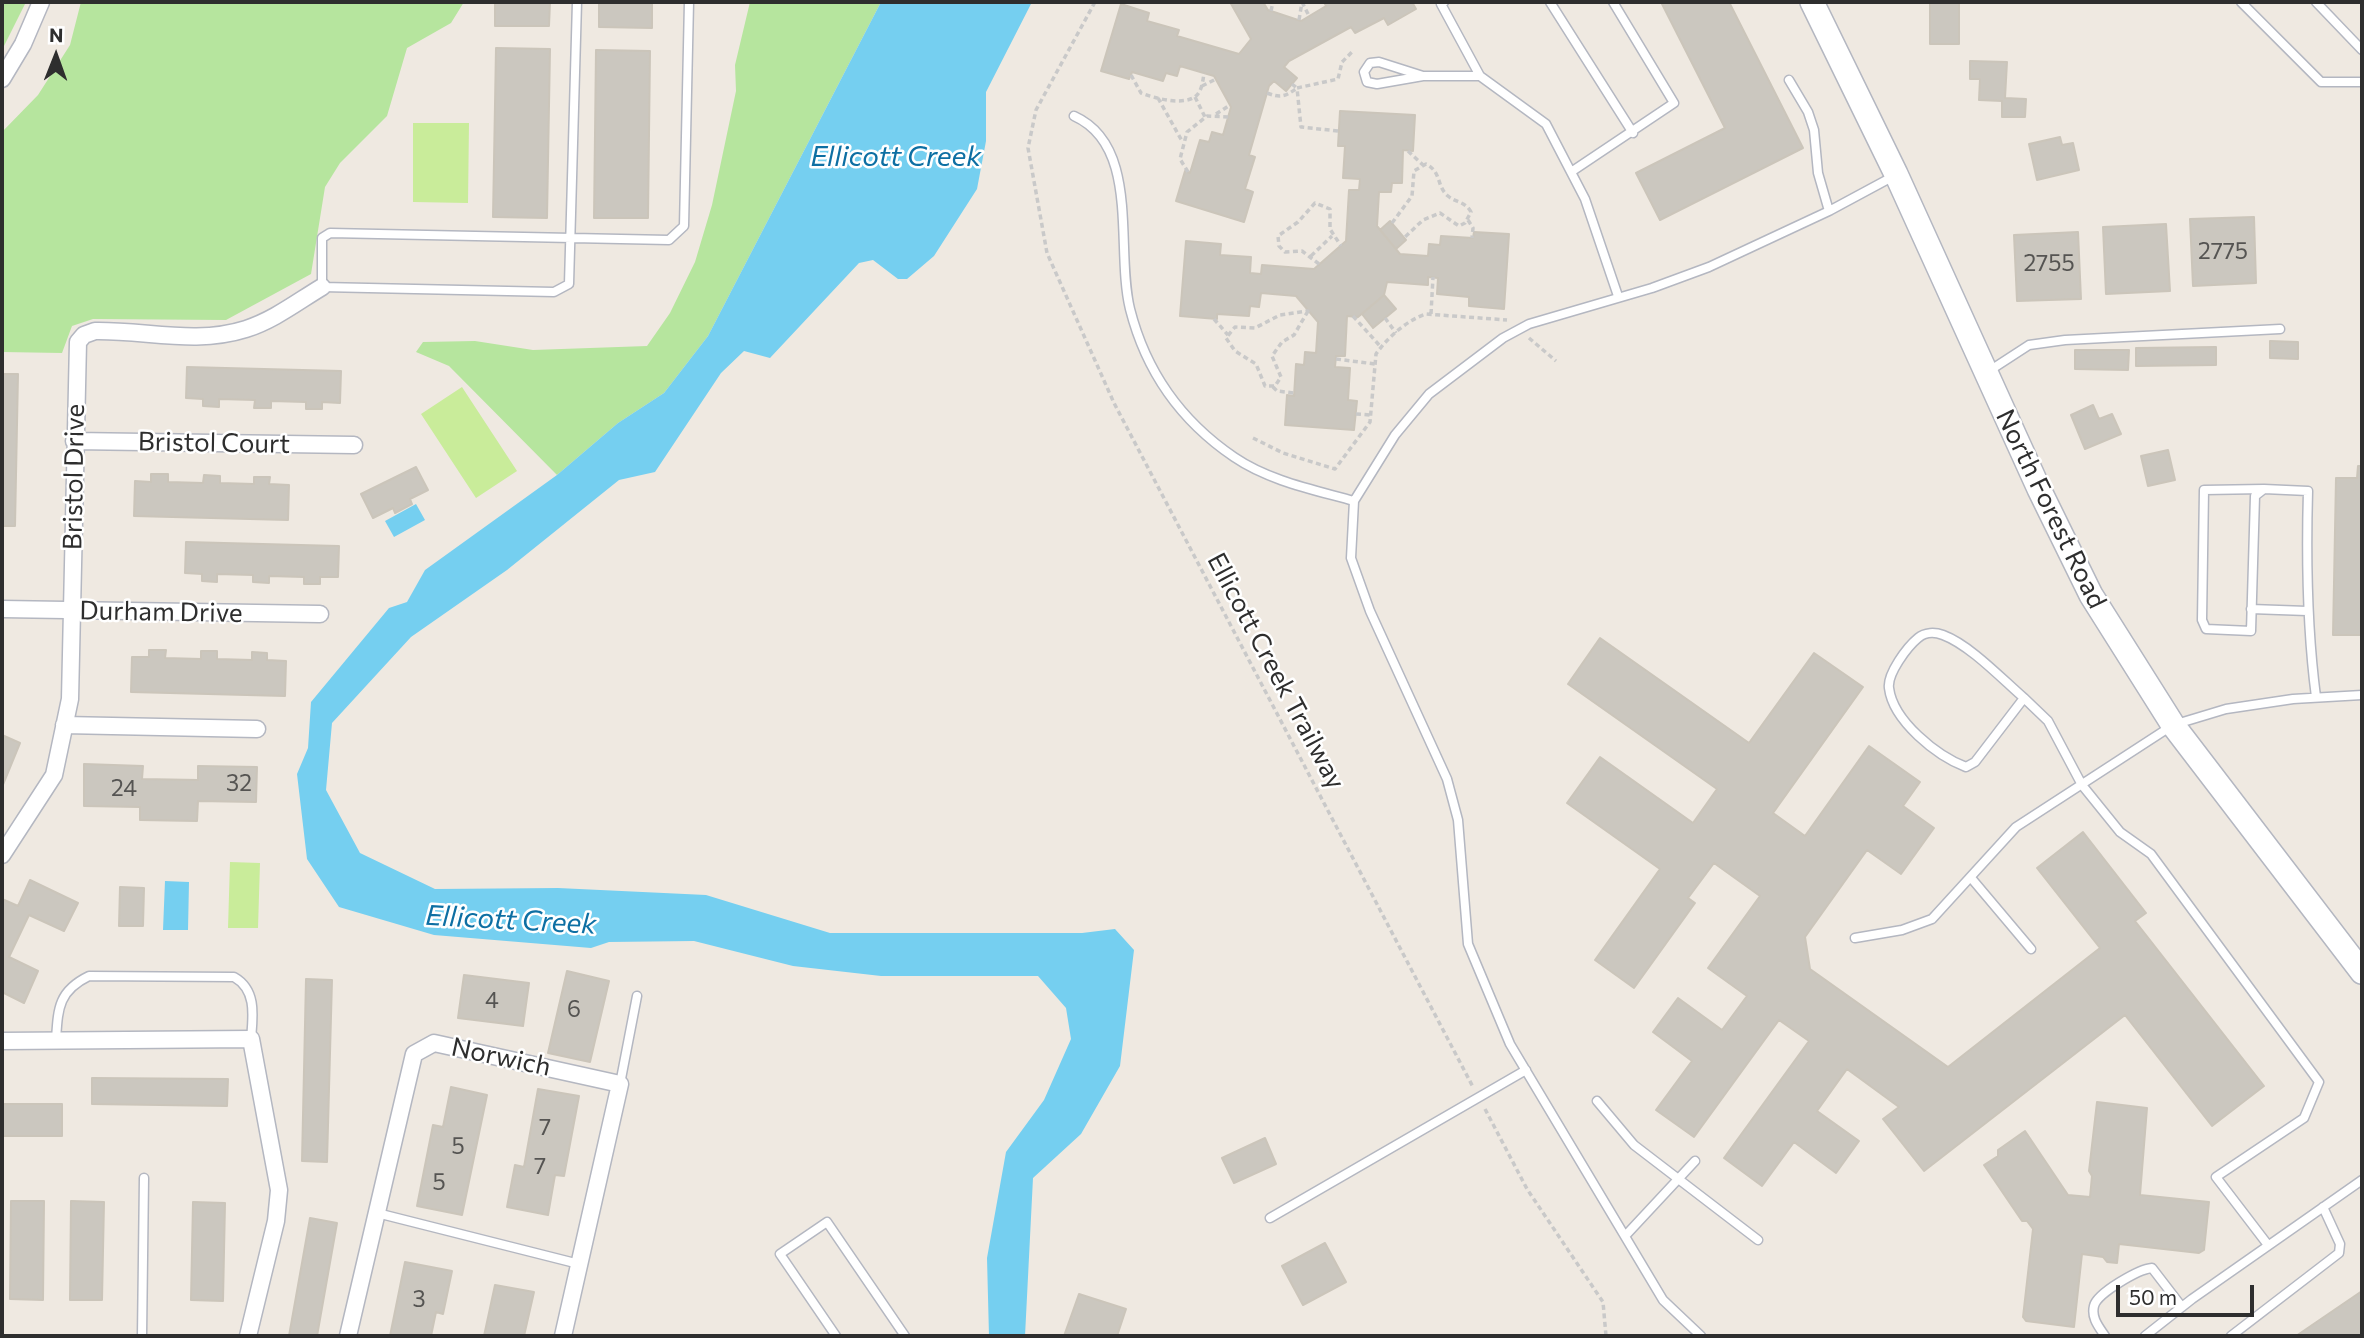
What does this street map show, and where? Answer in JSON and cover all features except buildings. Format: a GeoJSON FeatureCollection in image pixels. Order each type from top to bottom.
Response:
{"type":"FeatureCollection","features":[{"type":"Feature","properties":{"kind":"street"},"geometry":{"type":"LineString","coordinates":[[2,79],[23,44],[41,2]]}},
{"type":"Feature","properties":{"kind":"street","name":"North Forest Road"},"geometry":{"type":"LineString","coordinates":[[1812,2],[1896,174],[2091,595],[2173,725],[2362,972]]}},
{"type":"Feature","properties":{"kind":"street","name":"Bristol Drive"},"geometry":{"type":"LineString","coordinates":[[2,855],[54,775],[70,699],[78,342],[84,335],[95,331],[115,330],[149,336],[203,337],[246,330],[283,313],[322,287]]}},
{"type":"Feature","properties":{"kind":"street","name":"Bristol Court"},"geometry":{"type":"LineString","coordinates":[[74,441],[354,445]]}},
{"type":"Feature","properties":{"kind":"street","name":"Durham Drive"},"geometry":{"type":"LineString","coordinates":[[2,609],[320,614]]}},
{"type":"Feature","properties":{"kind":"street"},"geometry":{"type":"LineString","coordinates":[[64,725],[257,729]]}},
{"type":"Feature","properties":{"kind":"street"},"geometry":{"type":"LineString","coordinates":[[2,1041],[251,1040],[279,1190],[276,1221],[248,1336]]}},
{"type":"Feature","properties":{"kind":"street","name":"Norwich"},"geometry":{"type":"LineString","coordinates":[[348,1336],[414,1054],[434,1043],[620,1084]]}},
{"type":"Feature","properties":{"kind":"street"},"geometry":{"type":"LineString","coordinates":[[563,1336],[620,1084]]}},
{"type":"Feature","properties":{"kind":"lane"},"geometry":{"type":"LineString","coordinates":[[577,2],[572,239],[569,284],[554,292],[322,287],[322,238],[330,233],[572,239],[668,240],[684,226],[689,2]]}},
{"type":"Feature","properties":{"kind":"lane"},"geometry":{"type":"LineString","coordinates":[[1442,2],[1479,76],[1546,124],[1585,200],[1618,296]]}},
{"type":"Feature","properties":{"kind":"lane"},"geometry":{"type":"LineString","coordinates":[[1550,2],[1633,132]]}},
{"type":"Feature","properties":{"kind":"lane"},"geometry":{"type":"LineString","coordinates":[[1571,172],[1674,103],[1613,2]]}},
{"type":"Feature","properties":{"kind":"lane"},"geometry":{"type":"LineString","coordinates":[[2241,2],[2320,82],[2362,82]]}},
{"type":"Feature","properties":{"kind":"lane"},"geometry":{"type":"LineString","coordinates":[[2316,2],[2362,50]]}},
{"type":"Feature","properties":{"kind":"lane"},"geometry":{"type":"LineString","coordinates":[[1423,76],[1378,62],[1370,63],[1364,72],[1367,82],[1377,84],[1423,76],[1479,76]]}},
{"type":"Feature","properties":{"kind":"lane"},"geometry":{"type":"LineString","coordinates":[[1790,80],[1808,112],[1814,130],[1818,173],[1829,211]]}},
{"type":"Feature","properties":{"kind":"lane"},"geometry":{"type":"LineString","coordinates":[[1074,116],[1087,122],[1101,135],[1117,168],[1121,193],[1122,262],[1130,309],[1146,356],[1161,385],[1180,412],[1236,459],[1289,483],[1354,501]]}},
{"type":"Feature","properties":{"kind":"lane"},"geometry":{"type":"LineString","coordinates":[[1701,1336],[1663,1300],[1510,1044],[1468,944],[1458,820],[1447,779],[1370,611],[1351,558],[1354,501],[1395,435],[1429,394],[1460,369],[1519,330],[1709,267],[1829,211],[1896,174]]}},
{"type":"Feature","properties":{"kind":"lane"},"geometry":{"type":"LineString","coordinates":[[1986,372],[2029,345],[2065,340],[2280,329]]}},
{"type":"Feature","properties":{"kind":"lane"},"geometry":{"type":"LineString","coordinates":[[2264,489],[2255,496],[2251,631],[2206,629],[2202,620],[2204,490],[2264,489],[2308,491],[2307,611],[2316,697]]}},
{"type":"Feature","properties":{"kind":"lane"},"geometry":{"type":"LineString","coordinates":[[2251,609],[2307,611]]}},
{"type":"Feature","properties":{"kind":"lane"},"geometry":{"type":"LineString","coordinates":[[2024,698],[1975,762],[1966,767],[1955,763],[1922,738],[1900,713],[1889,689],[1890,676],[1918,638],[1930,633],[1945,636],[2024,698],[2048,721],[2082,785],[2120,832],[2151,854],[2319,1082],[2304,1118],[2216,1177],[2268,1245]]}},
{"type":"Feature","properties":{"kind":"lane"},"geometry":{"type":"LineString","coordinates":[[1855,938],[1902,930],[1932,919],[1972,879],[1987,857],[2016,827],[2173,725],[2225,709],[2316,697],[2362,695]]}},
{"type":"Feature","properties":{"kind":"lane"},"geometry":{"type":"LineString","coordinates":[[1972,879],[2031,950]]}},
{"type":"Feature","properties":{"kind":"lane"},"geometry":{"type":"LineString","coordinates":[[56,1040],[58,1009],[70,985],[89,976],[234,977],[244,983],[253,1001],[251,1040]]}},
{"type":"Feature","properties":{"kind":"lane"},"geometry":{"type":"LineString","coordinates":[[620,1084],[637,996]]}},
{"type":"Feature","properties":{"kind":"lane"},"geometry":{"type":"LineString","coordinates":[[1269,1218],[1526,1070]]}},
{"type":"Feature","properties":{"kind":"lane"},"geometry":{"type":"LineString","coordinates":[[1597,1101],[1634,1144],[1758,1240]]}},
{"type":"Feature","properties":{"kind":"lane"},"geometry":{"type":"LineString","coordinates":[[1626,1235],[1695,1161]]}},
{"type":"Feature","properties":{"kind":"lane"},"geometry":{"type":"LineString","coordinates":[[142,1336],[144,1178]]}},
{"type":"Feature","properties":{"kind":"lane"},"geometry":{"type":"LineString","coordinates":[[2145,1336],[2362,1180]]}},
{"type":"Feature","properties":{"kind":"lane"},"geometry":{"type":"LineString","coordinates":[[2231,1336],[2339,1253],[2340,1244],[2323,1208]]}},
{"type":"Feature","properties":{"kind":"lane"},"geometry":{"type":"LineString","coordinates":[[377,1213],[579,1264]]}},
{"type":"Feature","properties":{"kind":"lane"},"geometry":{"type":"LineString","coordinates":[[836,1336],[780,1254],[827,1222],[905,1336]]}},
{"type":"Feature","properties":{"kind":"lane"},"geometry":{"type":"LineString","coordinates":[[2105,1336],[2095,1321],[2093,1309],[2096,1300],[2137,1271],[2152,1268],[2182,1307]]}},
{"type":"Feature","properties":{"kind":"path","name":"Ellicott Creek Trailway"},"geometry":{"type":"LineString","coordinates":[[1095,2],[1036,110],[1028,148],[1047,253],[1114,403],[1478,1097],[1527,1189],[1602,1302],[1606,1336]]}},
{"type":"Feature","properties":{"kind":"path"},"geometry":{"type":"LineString","coordinates":[[1271,11],[1273,2]]}},
{"type":"Feature","properties":{"kind":"path"},"geometry":{"type":"LineString","coordinates":[[1302,2],[1309,16]]}},
{"type":"Feature","properties":{"kind":"path"},"geometry":{"type":"LineString","coordinates":[[1299,20],[1302,2]]}},
{"type":"Feature","properties":{"kind":"path"},"geometry":{"type":"LineString","coordinates":[[1267,93],[1281,97],[1297,89],[1338,79],[1342,62],[1352,52]]}},
{"type":"Feature","properties":{"kind":"path"},"geometry":{"type":"LineString","coordinates":[[1131,75],[1141,93],[1158,98],[1188,100],[1195,97],[1202,86],[1204,73]]}},
{"type":"Feature","properties":{"kind":"path"},"geometry":{"type":"LineString","coordinates":[[1202,86],[1216,79]]}},
{"type":"Feature","properties":{"kind":"path"},"geometry":{"type":"LineString","coordinates":[[1292,84],[1297,89],[1301,127],[1338,131]]}},
{"type":"Feature","properties":{"kind":"path"},"geometry":{"type":"LineString","coordinates":[[1195,97],[1205,117]]}},
{"type":"Feature","properties":{"kind":"path"},"geometry":{"type":"LineString","coordinates":[[1158,98],[1182,141]]}},
{"type":"Feature","properties":{"kind":"path"},"geometry":{"type":"LineString","coordinates":[[1215,115],[1230,105]]}},
{"type":"Feature","properties":{"kind":"path"},"geometry":{"type":"LineString","coordinates":[[1188,172],[1180,159],[1182,141],[1193,125],[1205,117],[1229,117]]}},
{"type":"Feature","properties":{"kind":"path"},"geometry":{"type":"LineString","coordinates":[[1408,150],[1423,165],[1437,171],[1448,195],[1469,207],[1468,220],[1473,228],[1472,239]]}},
{"type":"Feature","properties":{"kind":"path"},"geometry":{"type":"LineString","coordinates":[[1392,223],[1409,205],[1414,171],[1423,165]]}},
{"type":"Feature","properties":{"kind":"path"},"geometry":{"type":"LineString","coordinates":[[1319,264],[1302,251],[1285,252],[1279,246],[1278,236],[1298,222],[1315,203],[1330,209],[1332,236],[1341,246]]}},
{"type":"Feature","properties":{"kind":"path"},"geometry":{"type":"LineString","coordinates":[[1404,238],[1432,214],[1440,213],[1459,226],[1468,220]]}},
{"type":"Feature","properties":{"kind":"path"},"geometry":{"type":"LineString","coordinates":[[1311,256],[1332,236]]}},
{"type":"Feature","properties":{"kind":"path"},"geometry":{"type":"LineString","coordinates":[[1431,314],[1433,277]]}},
{"type":"Feature","properties":{"kind":"path"},"geometry":{"type":"LineString","coordinates":[[1228,335],[1235,327],[1255,328],[1280,316],[1308,311],[1294,335],[1275,348],[1272,356],[1281,377],[1272,387]]}},
{"type":"Feature","properties":{"kind":"path"},"geometry":{"type":"LineString","coordinates":[[1253,438],[1283,453],[1335,469],[1370,422],[1375,364],[1381,347],[1416,317],[1431,314],[1507,320],[1556,361]]}},
{"type":"Feature","properties":{"kind":"path"},"geometry":{"type":"LineString","coordinates":[[1353,316],[1381,347]]}},
{"type":"Feature","properties":{"kind":"path"},"geometry":{"type":"LineString","coordinates":[[1385,318],[1396,334]]}},
{"type":"Feature","properties":{"kind":"path"},"geometry":{"type":"LineString","coordinates":[[1214,319],[1228,335],[1229,345],[1256,364],[1260,381],[1265,386],[1294,393]]}},
{"type":"Feature","properties":{"kind":"path"},"geometry":{"type":"LineString","coordinates":[[1336,359],[1375,364]]}},
{"type":"Feature","properties":{"kind":"path"},"geometry":{"type":"LineString","coordinates":[[1356,414],[1371,415]]}},
{"type":"Feature","properties":{"kind":"green space"},"geometry":{"type":"Polygon","coordinates":[[[2,2],[26,2],[2,50],[2,2]]]}},
{"type":"Feature","properties":{"kind":"green space"},"geometry":{"type":"Polygon","coordinates":[[[81,2],[464,2],[451,23],[407,48],[387,116],[340,163],[325,187],[311,274],[226,320],[93,319],[72,326],[62,353],[2,352],[2,132],[38,95],[70,45],[81,2]]]}},
{"type":"Feature","properties":{"kind":"green space"},"geometry":{"type":"Polygon","coordinates":[[[750,2],[881,2],[708,336],[664,393],[618,423],[557,475],[449,366],[416,352],[423,342],[475,341],[533,350],[647,346],[670,313],[695,262],[712,205],[736,91],[735,65],[750,2]]]}},
{"type":"Feature","properties":{"kind":"green space"},"geometry":{"type":"Polygon","coordinates":[[[413,123],[469,123],[468,203],[413,202],[413,123]]]}},
{"type":"Feature","properties":{"kind":"green space"},"geometry":{"type":"Polygon","coordinates":[[[462,387],[517,471],[476,498],[421,414],[462,387]]]}},
{"type":"Feature","properties":{"kind":"green space"},"geometry":{"type":"Polygon","coordinates":[[[230,862],[260,863],[258,928],[228,928],[230,862]]]}},
{"type":"Feature","properties":{"kind":"water","name":"Ellicott Creek"},"geometry":{"type":"Polygon","coordinates":[[[881,2],[1032,2],[986,92],[986,141],[977,189],[934,256],[907,279],[898,279],[873,260],[859,263],[770,358],[744,351],[721,373],[655,472],[619,480],[507,570],[411,637],[332,723],[326,790],[360,853],[435,889],[558,888],[706,895],[830,933],[1082,933],[1115,929],[1134,950],[1120,1066],[1081,1134],[1033,1178],[1025,1336],[989,1336],[987,1258],[1006,1152],[1044,1100],[1071,1039],[1066,1008],[1038,976],[881,976],[793,966],[694,941],[609,942],[591,948],[434,935],[339,907],[307,859],[297,774],[308,748],[311,702],[389,608],[407,602],[425,570],[557,475],[618,423],[664,393],[708,336],[881,2]]]}},
{"type":"Feature","properties":{"kind":"water"},"geometry":{"type":"Polygon","coordinates":[[[416,504],[425,520],[394,537],[385,521],[416,504]]]}},
{"type":"Feature","properties":{"kind":"water"},"geometry":{"type":"Polygon","coordinates":[[[165,881],[189,882],[188,930],[163,930],[165,881]]]}}]}
